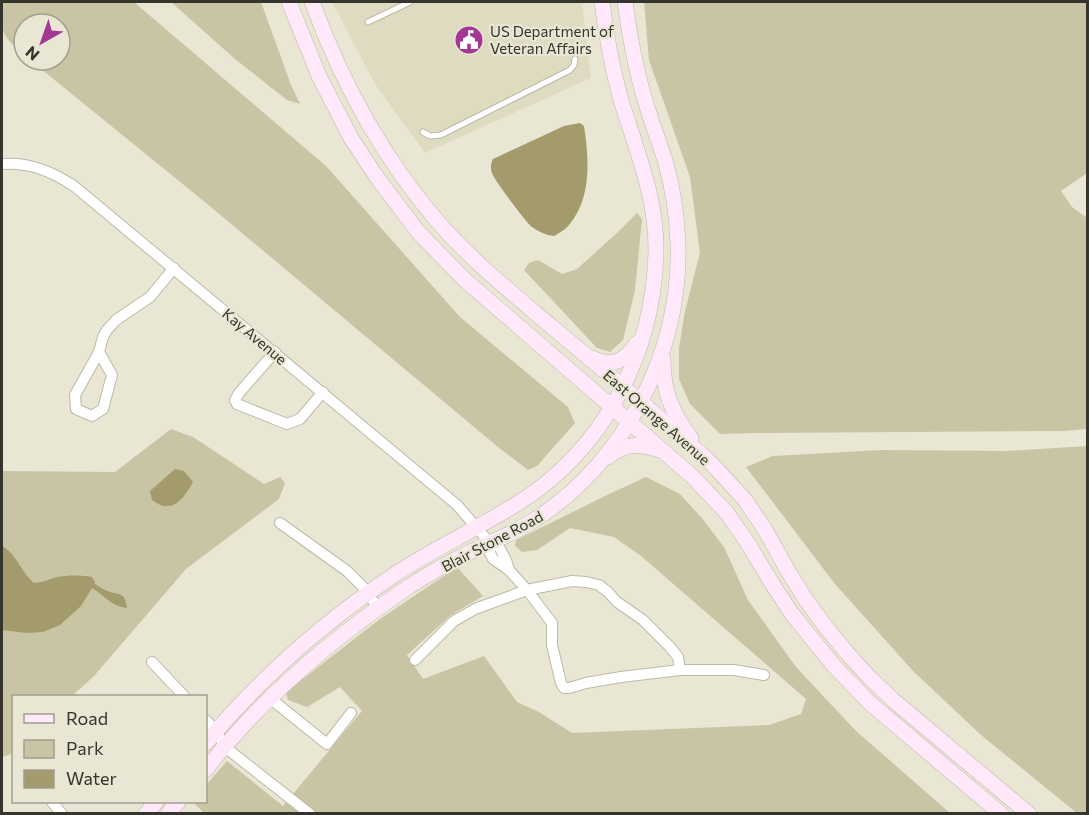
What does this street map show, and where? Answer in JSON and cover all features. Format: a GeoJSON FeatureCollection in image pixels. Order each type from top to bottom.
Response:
{"type":"FeatureCollection","features":[{"type":"Feature","properties":{"kind":"street","name":"East Orange Avenue"},"geometry":{"type":"LineString","coordinates":[[289,2],[336,111],[366,163],[419,233],[466,282],[692,476],[727,513],[792,614],[847,680],[878,710],[1001,813]]}},
{"type":"Feature","properties":{"kind":"street","name":"East Orange Avenue"},"geometry":{"type":"LineString","coordinates":[[312,2],[361,112],[396,169],[458,244],[712,464],[745,500],[806,600],[869,678],[1029,813]]}},
{"type":"Feature","properties":{"kind":"street","name":"Blair Stone Road"},"geometry":{"type":"LineString","coordinates":[[209,731],[327,624],[368,593],[425,556],[515,505],[556,474],[583,447],[612,408],[635,360],[645,330],[654,281],[656,248],[647,180],[616,80],[602,2]]}},
{"type":"Feature","properties":{"kind":"street","name":"Blair Stone Road"},"geometry":{"type":"LineString","coordinates":[[207,768],[242,727],[271,699],[327,647],[378,608],[432,573],[489,542],[504,537],[548,511],[595,468],[612,447],[641,402],[664,347],[672,314],[677,280],[678,245],[673,195],[634,59],[626,2]]}},
{"type":"Feature","properties":{"kind":"street","name":"Kay Avenue"},"geometry":{"type":"LineString","coordinates":[[2,164],[30,165],[59,176],[74,186],[457,505],[489,542],[499,547],[509,570],[552,623],[552,645],[564,688],[621,677],[680,670]]}},
{"type":"Feature","properties":{"kind":"street"},"geometry":{"type":"LineString","coordinates":[[99,352],[112,375],[103,408],[92,416],[76,409],[75,395],[99,352],[103,337],[116,320],[150,297],[174,268]]}},
{"type":"Feature","properties":{"kind":"street"},"geometry":{"type":"LineString","coordinates":[[585,354],[598,361],[623,360],[645,330]]}},
{"type":"Feature","properties":{"kind":"street"},"geometry":{"type":"LineString","coordinates":[[664,347],[664,376],[669,402],[678,420],[712,464]]}},
{"type":"Feature","properties":{"kind":"street"},"geometry":{"type":"LineString","coordinates":[[275,352],[238,393],[235,400],[237,404],[287,424],[300,418],[323,392]]}},
{"type":"Feature","properties":{"kind":"street"},"geometry":{"type":"LineString","coordinates":[[595,468],[624,447],[638,445],[666,453]]}},
{"type":"Feature","properties":{"kind":"street"},"geometry":{"type":"LineString","coordinates":[[280,523],[347,571],[368,593],[378,608]]}},
{"type":"Feature","properties":{"kind":"street"},"geometry":{"type":"LineString","coordinates":[[415,660],[454,621],[475,609],[527,590],[572,581],[599,585],[617,602],[643,620],[678,657],[680,670],[734,670],[764,675]]}},
{"type":"Feature","properties":{"kind":"street"},"geometry":{"type":"LineString","coordinates":[[152,662],[183,695]]}},
{"type":"Feature","properties":{"kind":"street"},"geometry":{"type":"LineString","coordinates":[[271,699],[327,744],[351,714]]}},
{"type":"Feature","properties":{"kind":"street"},"geometry":{"type":"LineString","coordinates":[[209,731],[225,747],[310,813]]}},
{"type":"Feature","properties":{"kind":"lane"},"geometry":{"type":"LineString","coordinates":[[368,22],[399,4],[410,2]]}},
{"type":"Feature","properties":{"kind":"lane"},"geometry":{"type":"LineString","coordinates":[[423,132],[430,136],[441,135],[570,70],[575,59]]}},
{"type":"Feature","properties":{"kind":"shaded area","name":"US Department of Veteran Affairs"},"geometry":{"type":"Polygon","coordinates":[[[332,2],[582,2],[591,78],[425,153],[375,84],[332,2]]]}},
{"type":"Feature","properties":{"kind":"green space"},"geometry":{"type":"Polygon","coordinates":[[[2,2],[134,2],[326,166],[460,317],[568,407],[575,423],[537,466],[528,470],[45,72],[72,72],[72,12],[12,12],[12,44],[4,33],[2,2]]]}},
{"type":"Feature","properties":{"kind":"green space"},"geometry":{"type":"Polygon","coordinates":[[[171,2],[261,2],[300,104],[287,100],[235,59],[171,2]]]}},
{"type":"Feature","properties":{"kind":"green space"},"geometry":{"type":"Polygon","coordinates":[[[644,2],[1087,2],[1087,173],[1061,191],[1072,207],[1087,218],[1087,429],[720,434],[690,404],[679,379],[679,348],[685,311],[700,253],[690,177],[649,60],[644,2]]]}},
{"type":"Feature","properties":{"kind":"green space"},"geometry":{"type":"Polygon","coordinates":[[[637,213],[642,219],[635,290],[623,340],[610,352],[597,348],[524,270],[529,263],[538,260],[562,274],[577,269],[637,213]]]}},
{"type":"Feature","properties":{"kind":"green space"},"geometry":{"type":"Polygon","coordinates":[[[171,429],[193,437],[264,484],[280,477],[285,483],[279,499],[186,569],[94,676],[73,695],[12,695],[12,752],[2,757],[2,471],[115,472],[171,429]]]}},
{"type":"Feature","properties":{"kind":"green space"},"geometry":{"type":"Polygon","coordinates":[[[1087,446],[1088,813],[1078,814],[981,735],[913,671],[835,584],[746,467],[773,456],[881,450],[1007,451],[1087,446]]]}},
{"type":"Feature","properties":{"kind":"green space"},"geometry":{"type":"Polygon","coordinates":[[[646,477],[680,494],[724,547],[748,600],[796,667],[856,731],[950,813],[205,814],[194,803],[207,803],[207,784],[227,761],[283,806],[362,711],[340,687],[307,707],[288,700],[286,692],[380,619],[457,567],[483,596],[451,615],[407,655],[423,679],[484,656],[517,702],[539,712],[572,733],[769,725],[801,714],[806,699],[641,556],[614,537],[570,528],[537,550],[522,552],[515,546],[516,540],[646,477]]]}},
{"type":"Feature","properties":{"kind":"water"},"geometry":{"type":"Polygon","coordinates":[[[580,123],[584,126],[588,165],[582,203],[567,227],[554,236],[548,235],[532,227],[517,210],[494,177],[491,169],[492,162],[493,159],[564,126],[580,123]]]}},
{"type":"Feature","properties":{"kind":"water"},"geometry":{"type":"Polygon","coordinates":[[[175,469],[184,471],[193,482],[186,494],[171,506],[152,500],[150,491],[175,469]]]}},
{"type":"Feature","properties":{"kind":"water"},"geometry":{"type":"Polygon","coordinates":[[[2,546],[11,553],[34,583],[66,576],[92,577],[95,584],[123,596],[127,608],[112,603],[92,588],[81,606],[60,625],[43,632],[26,633],[2,630],[2,546]]]}},
{"type":"Feature","properties":{"kind":"place","name":"US Department of Veteran Affairs"},"geometry":{"type":"Point","coordinates":[469,40]}}]}
